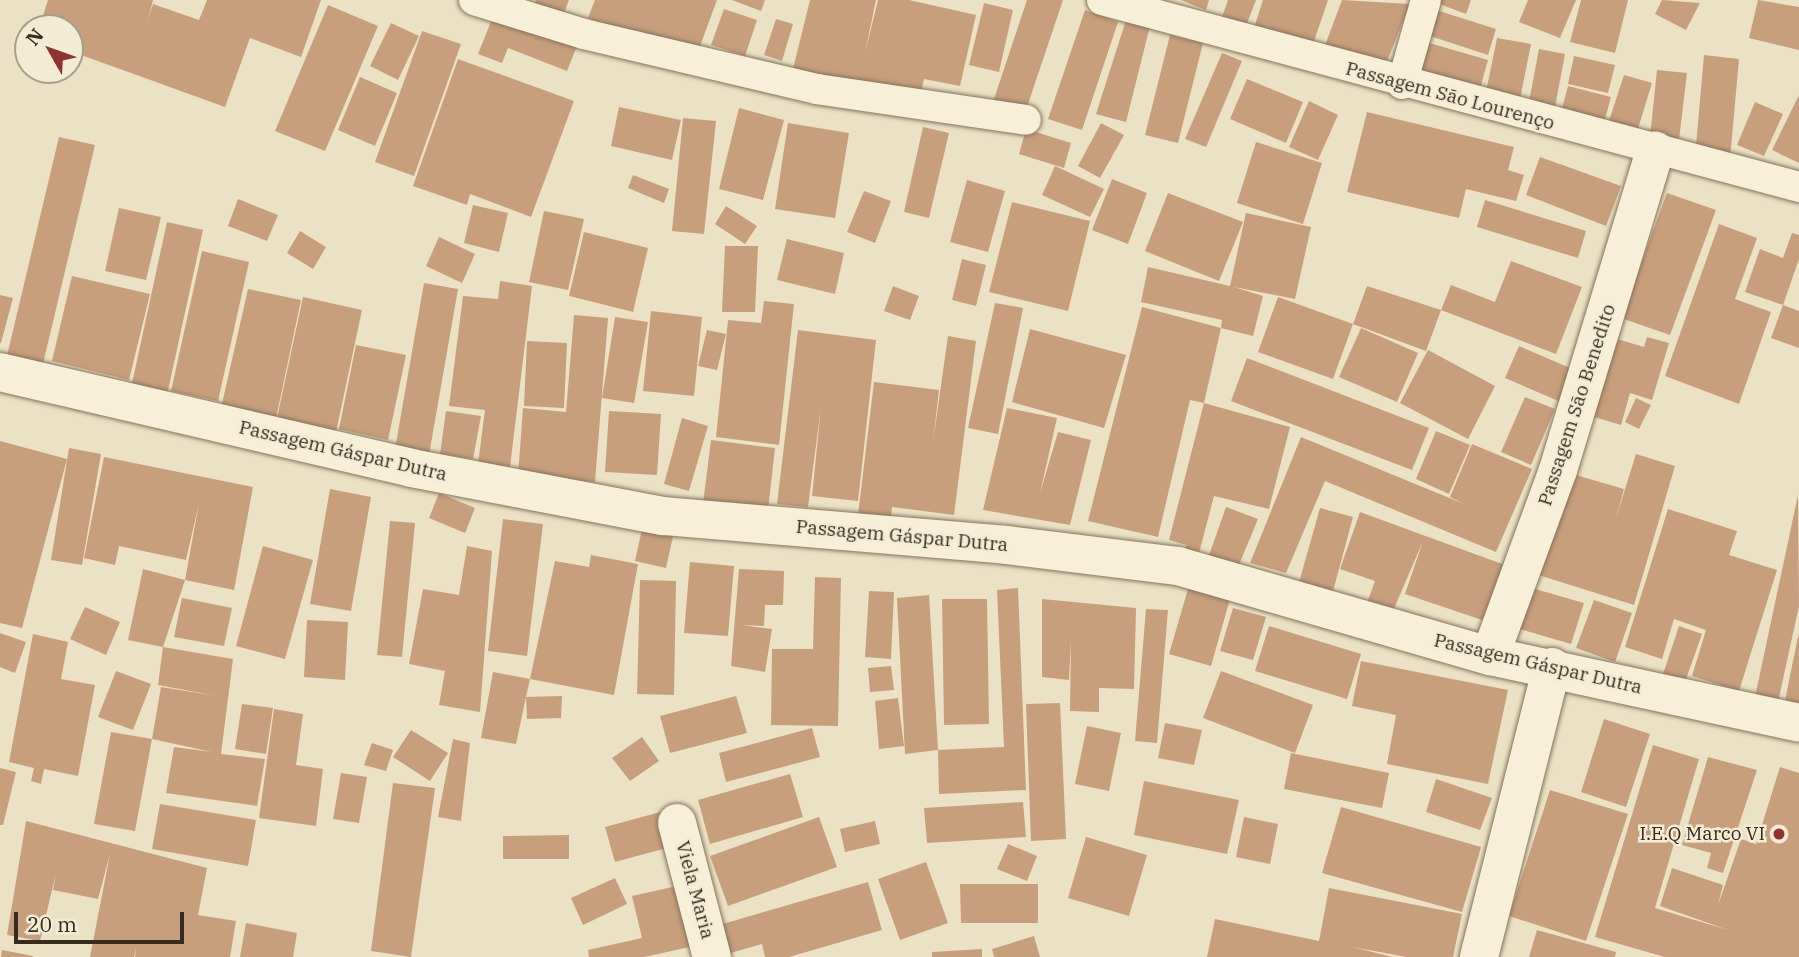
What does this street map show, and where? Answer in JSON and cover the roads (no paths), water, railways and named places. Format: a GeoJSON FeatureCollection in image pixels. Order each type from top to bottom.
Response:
{"type":"FeatureCollection","features":[{"type":"Feature","properties":{"kind":"street","name":"Passagem São Benedito"},"geometry":{"type":"LineString","coordinates":[[1490,656],[1558,470],[1655,150]]}},
{"type":"Feature","properties":{"kind":"street","name":"Passagem Gáspar Dutra"},"geometry":{"type":"LineString","coordinates":[[0,372],[411,468],[663,516],[1006,545],[1178,566],[1490,656],[1552,667],[1799,723]]}},
{"type":"Feature","properties":{"kind":"street"},"geometry":{"type":"LineString","coordinates":[[1479,957],[1552,667]]}},
{"type":"Feature","properties":{"kind":"street","name":"Viela Maria"},"geometry":{"type":"LineString","coordinates":[[677,823],[712,957]]}},
{"type":"Feature","properties":{"kind":"lane"},"geometry":{"type":"LineString","coordinates":[[474,0],[584,34],[817,89],[1026,120]]}},
{"type":"Feature","properties":{"kind":"lane","name":"Passagem São Lourenço"},"geometry":{"type":"LineString","coordinates":[[1102,0],[1402,84],[1799,187]]}},
{"type":"Feature","properties":{"kind":"lane"},"geometry":{"type":"LineString","coordinates":[[1402,84],[1426,0]]}},
{"type":"Feature","properties":{"kind":"place","name":"I.E.Q Marco VI"},"geometry":{"type":"Point","coordinates":[1779,834]}}]}
